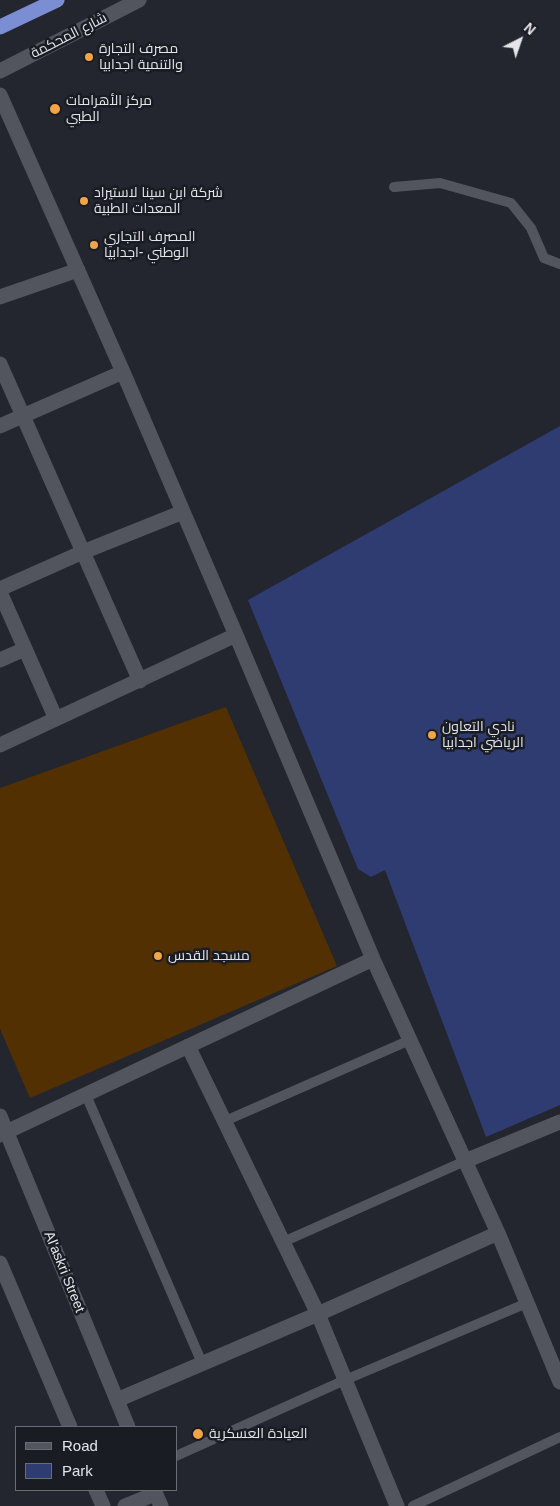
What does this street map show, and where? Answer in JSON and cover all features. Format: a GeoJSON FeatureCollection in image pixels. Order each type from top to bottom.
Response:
{"type":"FeatureCollection","features":[{"type":"Feature","properties":{"kind":"highway"},"geometry":{"type":"LineString","coordinates":[[0,27],[57,0]]}},
{"type":"Feature","properties":{"kind":"street","name":"شارع المحكمة"},"geometry":{"type":"LineString","coordinates":[[0,71],[139,0]]}},
{"type":"Feature","properties":{"kind":"street"},"geometry":{"type":"LineString","coordinates":[[0,95],[123,372],[373,959],[498,1233],[560,1382]]}},
{"type":"Feature","properties":{"kind":"street"},"geometry":{"type":"LineString","coordinates":[[0,297],[78,270]]}},
{"type":"Feature","properties":{"kind":"street"},"geometry":{"type":"LineString","coordinates":[[0,364],[140,681]]}},
{"type":"Feature","properties":{"kind":"street"},"geometry":{"type":"LineString","coordinates":[[0,426],[123,372]]}},
{"type":"Feature","properties":{"kind":"street"},"geometry":{"type":"LineString","coordinates":[[56,719],[0,591],[83,552],[183,512]]}},
{"type":"Feature","properties":{"kind":"street"},"geometry":{"type":"LineString","coordinates":[[0,745],[140,681],[236,634]]}},
{"type":"Feature","properties":{"kind":"street"},"geometry":{"type":"LineString","coordinates":[[0,660],[25,649]]}},
{"type":"Feature","properties":{"kind":"street"},"geometry":{"type":"LineString","coordinates":[[4,1134],[373,959]]}},
{"type":"Feature","properties":{"kind":"street"},"geometry":{"type":"LineString","coordinates":[[188,1046],[318,1314],[397,1506]]}},
{"type":"Feature","properties":{"kind":"street","name":"Al'askri Street"},"geometry":{"type":"LineString","coordinates":[[0,1116],[4,1134],[128,1426]]}},
{"type":"Feature","properties":{"kind":"street"},"geometry":{"type":"LineString","coordinates":[[465,1161],[560,1122]]}},
{"type":"Feature","properties":{"kind":"street"},"geometry":{"type":"LineString","coordinates":[[117,1400],[318,1314],[498,1233]]}},
{"type":"Feature","properties":{"kind":"street"},"geometry":{"type":"LineString","coordinates":[[0,1263],[70,1426]]}},
{"type":"Feature","properties":{"kind":"street"},"geometry":{"type":"LineString","coordinates":[[96,1491],[103,1506]]}},
{"type":"Feature","properties":{"kind":"street"},"geometry":{"type":"LineString","coordinates":[[125,1506],[157,1496]]}},
{"type":"Feature","properties":{"kind":"lane"},"geometry":{"type":"LineString","coordinates":[[394,187],[440,182],[511,203],[530,228],[544,258],[560,264]]}},
{"type":"Feature","properties":{"kind":"lane"},"geometry":{"type":"LineString","coordinates":[[225,1121],[410,1040]]}},
{"type":"Feature","properties":{"kind":"lane"},"geometry":{"type":"LineString","coordinates":[[86,1095],[202,1364]]}},
{"type":"Feature","properties":{"kind":"lane"},"geometry":{"type":"LineString","coordinates":[[283,1242],[465,1161]]}},
{"type":"Feature","properties":{"kind":"lane"},"geometry":{"type":"LineString","coordinates":[[178,1455],[346,1380],[528,1303]]}},
{"type":"Feature","properties":{"kind":"lane"},"geometry":{"type":"LineString","coordinates":[[413,1506],[560,1437]]}},
{"type":"Feature","properties":{"kind":"green space","name":"نادي التعاون الرياضي اجدابيا"},"geometry":{"type":"Polygon","coordinates":[[[560,426],[560,1105],[486,1137],[385,870],[371,877],[358,869],[248,600],[560,426]]]}},
{"type":"Feature","properties":{"kind":"building"},"geometry":{"type":"Polygon","coordinates":[[[226,707],[337,966],[30,1098],[0,1029],[0,788],[226,707]]]}},
{"type":"Feature","properties":{"kind":"place","name":"مصرف التجارة والتنمية اجدابيا"},"geometry":{"type":"Point","coordinates":[89,57]}},
{"type":"Feature","properties":{"kind":"place","name":"مركز الأهرامات الطبي"},"geometry":{"type":"Point","coordinates":[55,109]}},
{"type":"Feature","properties":{"kind":"place","name":"شركة ابن سينا لاستيراد المعدات الطبية"},"geometry":{"type":"Point","coordinates":[84,201]}},
{"type":"Feature","properties":{"kind":"place","name":"المصرف التجاري الوطني -اجدابيا"},"geometry":{"type":"Point","coordinates":[94,245]}},
{"type":"Feature","properties":{"kind":"place","name":"نادي التعاون الرياضي اجدابيا"},"geometry":{"type":"Point","coordinates":[432,735]}},
{"type":"Feature","properties":{"kind":"place","name":"مسجد القدس"},"geometry":{"type":"Point","coordinates":[158,956]}},
{"type":"Feature","properties":{"kind":"place","name":"العيادة العسكرية"},"geometry":{"type":"Point","coordinates":[198,1434]}}]}
